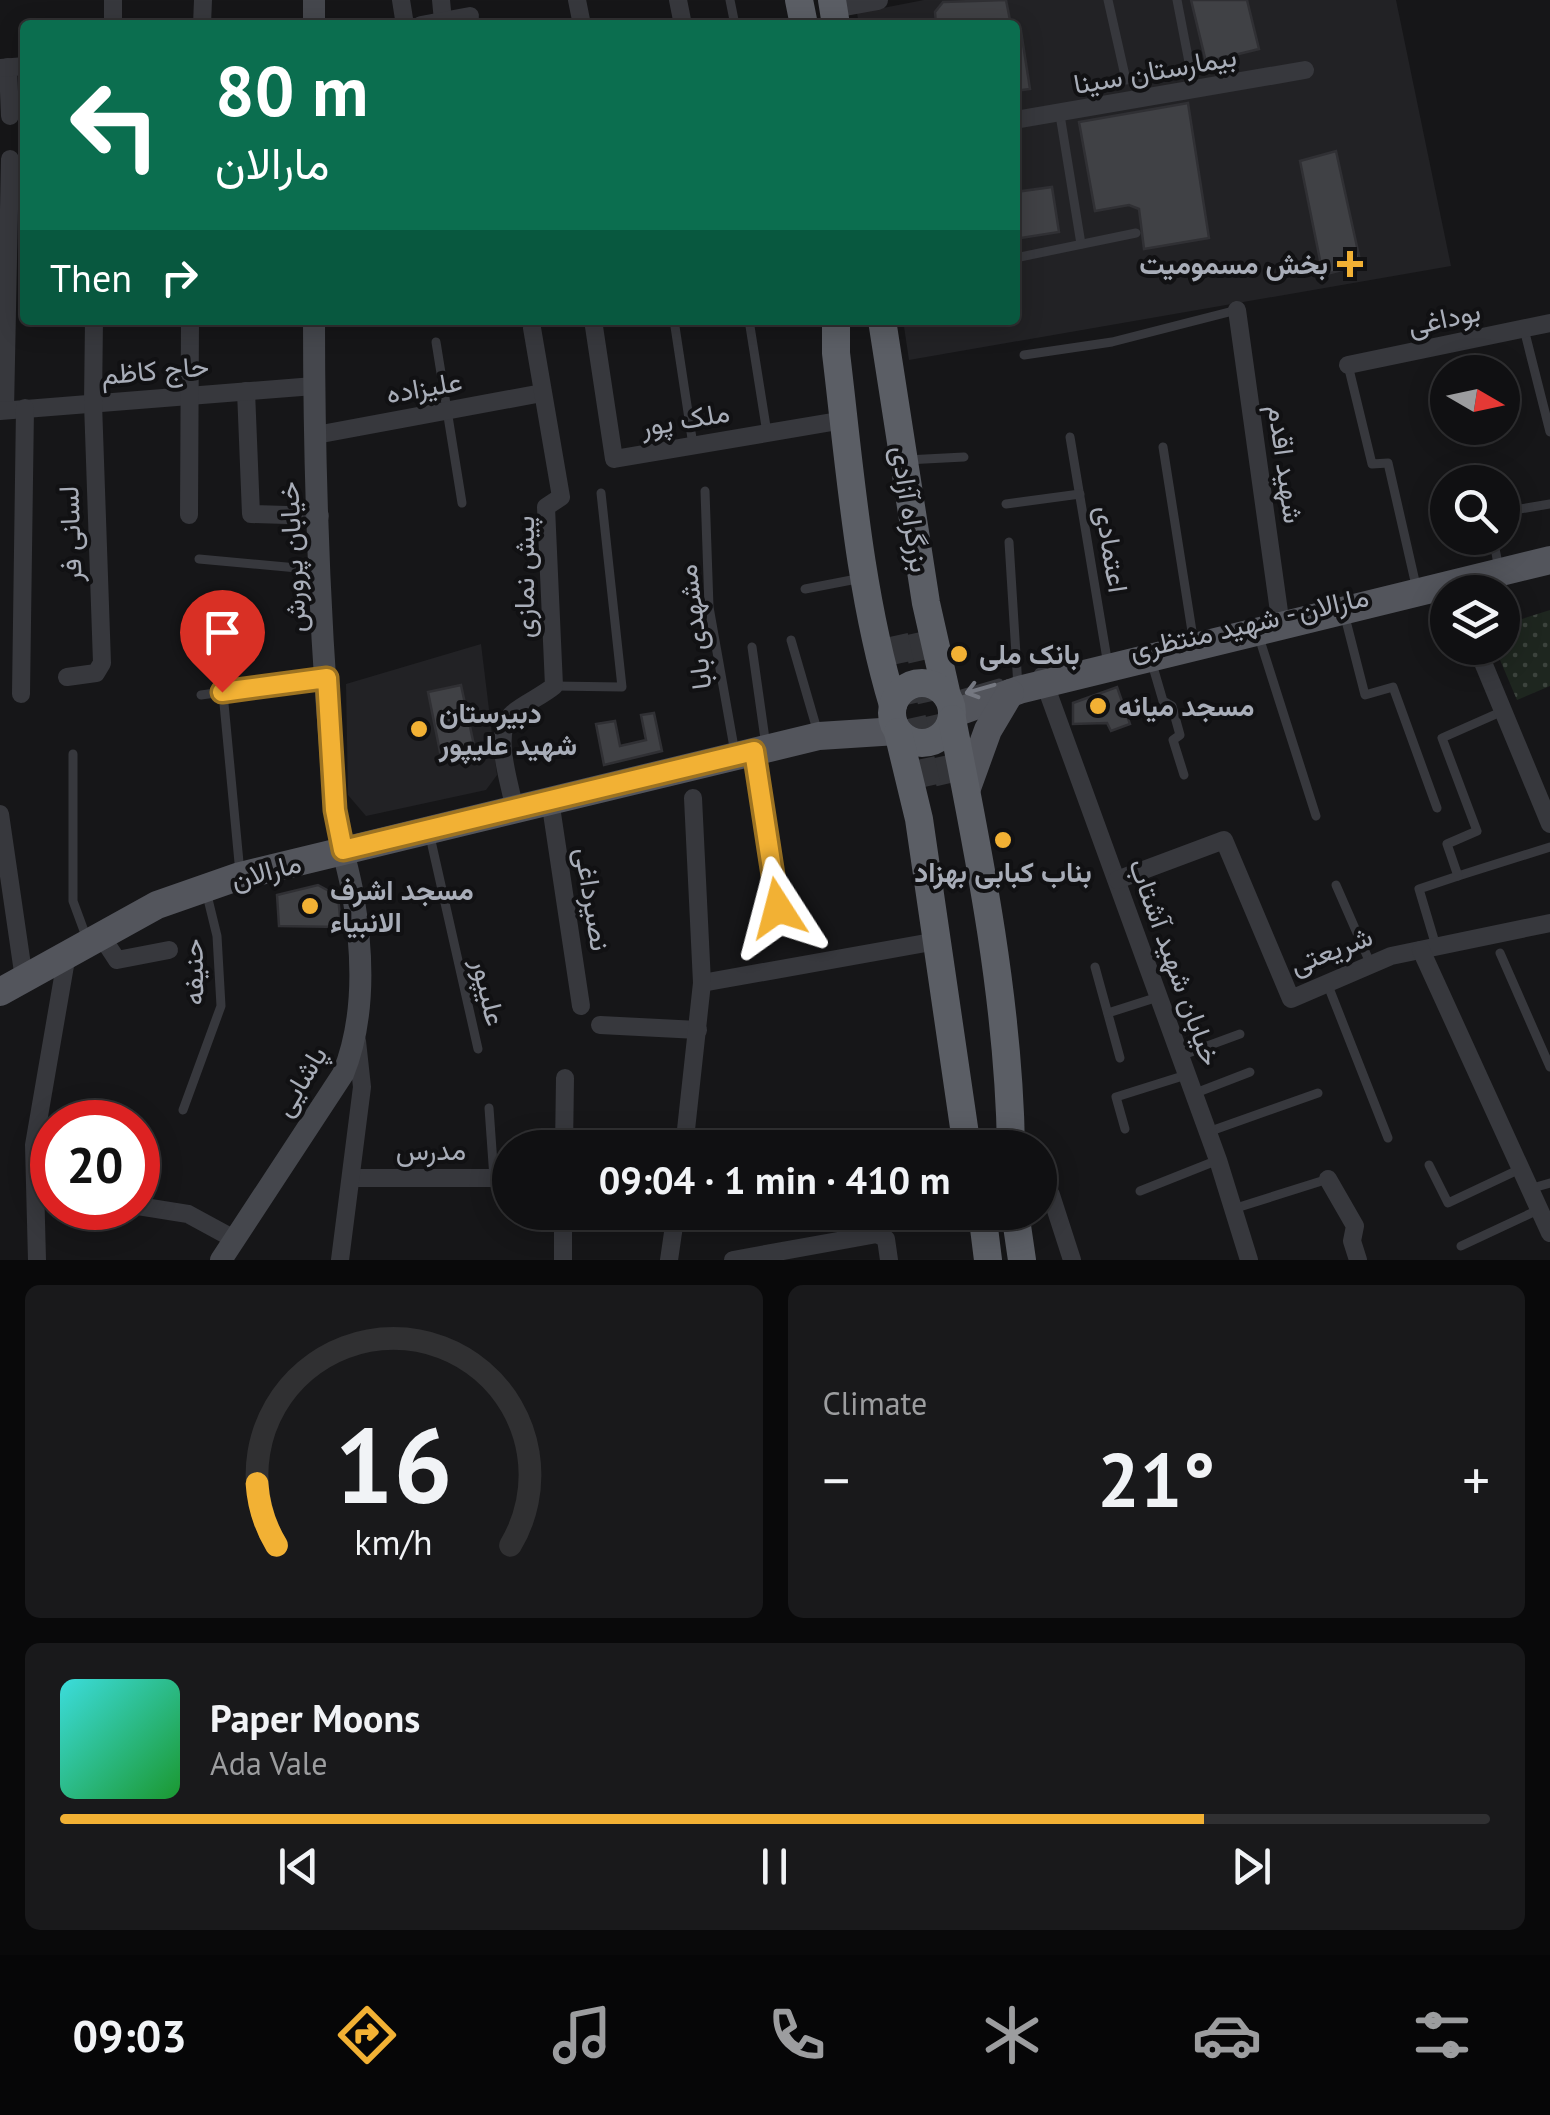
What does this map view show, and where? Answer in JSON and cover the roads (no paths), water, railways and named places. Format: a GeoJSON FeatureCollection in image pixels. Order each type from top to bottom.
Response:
{"type":"FeatureCollection","features":[{"type":"Feature","properties":{"kind":"highway"},"geometry":{"type":"LineString","coordinates":[[836,325],[844,420],[865,577],[919,820],[965,1130]]}},
{"type":"Feature","properties":{"kind":"highway","name":"بزرگراه آزادی"},"geometry":{"type":"LineString","coordinates":[[847,325],[905,635],[874,325]]}},
{"type":"Feature","properties":{"kind":"highway","name":"بزرگراه آزادی"},"geometry":{"type":"LineString","coordinates":[[883,325],[936,661],[960,758],[949,792]]}},
{"type":"Feature","properties":{"kind":"highway"},"geometry":{"type":"LineString","coordinates":[[884,675],[912,679],[926,673],[936,661]]}},
{"type":"Feature","properties":{"kind":"highway"},"geometry":{"type":"LineString","coordinates":[[917,683],[934,685],[950,707],[944,734],[929,743],[912,742],[895,719],[902,690],[917,683]]}},
{"type":"Feature","properties":{"kind":"highway"},"geometry":{"type":"LineString","coordinates":[[906,770],[927,752],[945,751],[960,758]]}},
{"type":"Feature","properties":{"kind":"highway"},"geometry":{"type":"LineString","coordinates":[[949,792],[989,926],[1011,1130]]}},
{"type":"Feature","properties":{"kind":"highway"},"geometry":{"type":"LineString","coordinates":[[949,792],[949,907],[977,1130]]}},
{"type":"Feature","properties":{"kind":"highway"},"geometry":{"type":"LineString","coordinates":[[984,1230],[988,1260]]}},
{"type":"Feature","properties":{"kind":"highway"},"geometry":{"type":"LineString","coordinates":[[1018,1230],[1022,1260]]}},
{"type":"Feature","properties":{"kind":"main road","name":"خیابان پرورش"},"geometry":{"type":"LineString","coordinates":[[314,325],[327,678],[335,810],[343,850]]}},
{"type":"Feature","properties":{"kind":"main road","name":"مارالان - شهید منتظری"},"geometry":{"type":"LineString","coordinates":[[1481,575],[1499,567],[1550,560]]}},
{"type":"Feature","properties":{"kind":"main road","name":"مارالان - شهید منتظری"},"geometry":{"type":"LineString","coordinates":[[950,707],[1108,662],[1150,658],[1193,642],[1344,611],[1416,588],[1430,588]]}},
{"type":"Feature","properties":{"kind":"main road"},"geometry":{"type":"LineString","coordinates":[[949,792],[988,730],[1026,683]]}},
{"type":"Feature","properties":{"kind":"main road","name":"مارالان"},"geometry":{"type":"LineString","coordinates":[[11,974],[85,943],[157,906],[240,876],[514,807],[895,719]]}},
{"type":"Feature","properties":{"kind":"main road","name":"پاشایی"},"geometry":{"type":"LineString","coordinates":[[220,1260],[343,1074],[357,1040],[360,998],[354,897],[343,850]]}},
{"type":"Feature","properties":{"kind":"street"},"geometry":{"type":"LineString","coordinates":[[834,11],[878,0]]}},
{"type":"Feature","properties":{"kind":"street"},"geometry":{"type":"LineString","coordinates":[[10,116],[11,67]]}},
{"type":"Feature","properties":{"kind":"street","name":"بیمارستان سینا"},"geometry":{"type":"LineString","coordinates":[[1020,119],[1305,70]]}},
{"type":"Feature","properties":{"kind":"street"},"geometry":{"type":"LineString","coordinates":[[3,410],[10,159]]}},
{"type":"Feature","properties":{"kind":"street","name":"شهید اقدم"},"geometry":{"type":"LineString","coordinates":[[1237,310],[1273,625]]}},
{"type":"Feature","properties":{"kind":"street","name":"بوداغی"},"geometry":{"type":"LineString","coordinates":[[1348,365],[1550,323]]}},
{"type":"Feature","properties":{"kind":"street","name":"لسانی فر"},"geometry":{"type":"LineString","coordinates":[[67,677],[96,673],[102,663],[92,402],[94,325]]}},
{"type":"Feature","properties":{"kind":"street"},"geometry":{"type":"LineString","coordinates":[[190,325],[190,515]]}},
{"type":"Feature","properties":{"kind":"street","name":"ملک پور"},"geometry":{"type":"LineString","coordinates":[[594,325],[614,458],[844,420]]}},
{"type":"Feature","properties":{"kind":"street","name":"پیش نمازی"},"geometry":{"type":"LineString","coordinates":[[532,328],[560,497],[546,507],[554,686]]}},
{"type":"Feature","properties":{"kind":"street","name":"حاج کاظم"},"geometry":{"type":"LineString","coordinates":[[3,410],[314,386]]}},
{"type":"Feature","properties":{"kind":"street"},"geometry":{"type":"LineString","coordinates":[[246,391],[251,514],[320,516]]}},
{"type":"Feature","properties":{"kind":"street","name":"علیزاده"},"geometry":{"type":"LineString","coordinates":[[316,435],[542,393]]}},
{"type":"Feature","properties":{"kind":"street"},"geometry":{"type":"LineString","coordinates":[[21,694],[25,408]]}},
{"type":"Feature","properties":{"kind":"street"},"geometry":{"type":"LineString","coordinates":[[1484,665],[1550,824]]}},
{"type":"Feature","properties":{"kind":"street","name":"خیابان شهید آشتاب"},"geometry":{"type":"LineString","coordinates":[[1026,683],[1117,880],[1218,1160],[1249,1260]]}},
{"type":"Feature","properties":{"kind":"street"},"geometry":{"type":"LineString","coordinates":[[514,807],[502,734],[512,713],[533,704],[554,686]]}},
{"type":"Feature","properties":{"kind":"street"},"geometry":{"type":"LineString","coordinates":[[686,1130],[702,983],[693,798]]}},
{"type":"Feature","properties":{"kind":"street","name":"نصیرداغی"},"geometry":{"type":"LineString","coordinates":[[550,800],[582,1006]]}},
{"type":"Feature","properties":{"kind":"street"},"geometry":{"type":"LineString","coordinates":[[0,814],[11,974]]}},
{"type":"Feature","properties":{"kind":"street","name":"شریعتی"},"geometry":{"type":"LineString","coordinates":[[1117,880],[1224,840],[1291,999],[1371,965],[1428,948],[1550,923]]}},
{"type":"Feature","properties":{"kind":"street"},"geometry":{"type":"LineString","coordinates":[[702,983],[936,941]]}},
{"type":"Feature","properties":{"kind":"street"},"geometry":{"type":"LineString","coordinates":[[45,1100],[85,943],[117,960],[169,950]]}},
{"type":"Feature","properties":{"kind":"street"},"geometry":{"type":"LineString","coordinates":[[1428,948],[1550,1233]]}},
{"type":"Feature","properties":{"kind":"street"},"geometry":{"type":"LineString","coordinates":[[600,1026],[698,1030]]}},
{"type":"Feature","properties":{"kind":"street"},"geometry":{"type":"LineString","coordinates":[[340,1260],[362,1087],[357,1040]]}},
{"type":"Feature","properties":{"kind":"street"},"geometry":{"type":"LineString","coordinates":[[565,1130],[566,1078]]}},
{"type":"Feature","properties":{"kind":"street","name":"مدرس"},"geometry":{"type":"LineString","coordinates":[[351,1178],[492,1178]]}},
{"type":"Feature","properties":{"kind":"street"},"geometry":{"type":"LineString","coordinates":[[1328,1178],[1355,1226],[1352,1241],[1358,1260]]}},
{"type":"Feature","properties":{"kind":"street"},"geometry":{"type":"LineString","coordinates":[[160,1210],[188,1214],[234,1239]]}},
{"type":"Feature","properties":{"kind":"street"},"geometry":{"type":"LineString","coordinates":[[1057,1216],[1072,1260]]}},
{"type":"Feature","properties":{"kind":"street"},"geometry":{"type":"LineString","coordinates":[[36,1260],[40,1230]]}},
{"type":"Feature","properties":{"kind":"street"},"geometry":{"type":"LineString","coordinates":[[563,1260],[564,1230]]}},
{"type":"Feature","properties":{"kind":"street"},"geometry":{"type":"LineString","coordinates":[[669,1260],[673,1230]]}},
{"type":"Feature","properties":{"kind":"street"},"geometry":{"type":"LineString","coordinates":[[732,1260],[796,1255],[877,1234],[886,1239],[889,1260]]}},
{"type":"Feature","properties":{"kind":"lane"},"geometry":{"type":"LineString","coordinates":[[730,0],[734,20]]}},
{"type":"Feature","properties":{"kind":"lane"},"geometry":{"type":"LineString","coordinates":[[1108,0],[1126,80],[1190,69]]}},
{"type":"Feature","properties":{"kind":"lane"},"geometry":{"type":"LineString","coordinates":[[1177,0],[1194,91]]}},
{"type":"Feature","properties":{"kind":"lane"},"geometry":{"type":"LineString","coordinates":[[1060,115],[1081,244]]}},
{"type":"Feature","properties":{"kind":"lane"},"geometry":{"type":"LineString","coordinates":[[1020,257],[1136,233]]}},
{"type":"Feature","properties":{"kind":"lane"},"geometry":{"type":"LineString","coordinates":[[1024,355],[1112,342],[1237,310]]}},
{"type":"Feature","properties":{"kind":"lane"},"geometry":{"type":"LineString","coordinates":[[675,325],[693,445]]}},
{"type":"Feature","properties":{"kind":"lane"},"geometry":{"type":"LineString","coordinates":[[750,325],[767,432]]}},
{"type":"Feature","properties":{"kind":"lane"},"geometry":{"type":"LineString","coordinates":[[1524,328],[1550,432]]}},
{"type":"Feature","properties":{"kind":"lane"},"geometry":{"type":"LineString","coordinates":[[436,342],[462,503]]}},
{"type":"Feature","properties":{"kind":"lane"},"geometry":{"type":"LineString","coordinates":[[1348,365],[1372,464],[1388,462],[1416,588]]}},
{"type":"Feature","properties":{"kind":"lane","name":"اعتمادی"},"geometry":{"type":"LineString","coordinates":[[1070,437],[1108,662]]}},
{"type":"Feature","properties":{"kind":"lane"},"geometry":{"type":"LineString","coordinates":[[1163,447],[1193,642]]}},
{"type":"Feature","properties":{"kind":"lane"},"geometry":{"type":"LineString","coordinates":[[904,460],[964,457]]}},
{"type":"Feature","properties":{"kind":"lane","name":"مشهدی بابا"},"geometry":{"type":"LineString","coordinates":[[705,491],[710,607],[752,752]]}},
{"type":"Feature","properties":{"kind":"lane"},"geometry":{"type":"LineString","coordinates":[[554,686],[622,687],[601,494]]}},
{"type":"Feature","properties":{"kind":"lane"},"geometry":{"type":"LineString","coordinates":[[1006,504],[1080,494]]}},
{"type":"Feature","properties":{"kind":"lane"},"geometry":{"type":"LineString","coordinates":[[1520,509],[1550,504]]}},
{"type":"Feature","properties":{"kind":"lane"},"geometry":{"type":"LineString","coordinates":[[1009,542],[1015,591],[1010,605],[1026,683]]}},
{"type":"Feature","properties":{"kind":"lane","name":"مارالان - شهید منتظری"},"geometry":{"type":"LineString","coordinates":[[1273,625],[1499,567],[1550,549]]}},
{"type":"Feature","properties":{"kind":"lane"},"geometry":{"type":"LineString","coordinates":[[1497,555],[1499,567]]}},
{"type":"Feature","properties":{"kind":"lane"},"geometry":{"type":"LineString","coordinates":[[199,558],[322,570]]}},
{"type":"Feature","properties":{"kind":"lane"},"geometry":{"type":"LineString","coordinates":[[806,589],[865,577]]}},
{"type":"Feature","properties":{"kind":"lane"},"geometry":{"type":"LineString","coordinates":[[1344,611],[1365,696],[1394,687],[1437,808]]}},
{"type":"Feature","properties":{"kind":"lane"},"geometry":{"type":"LineString","coordinates":[[1273,625],[1316,816]]}},
{"type":"Feature","properties":{"kind":"lane"},"geometry":{"type":"LineString","coordinates":[[792,640],[832,734]]}},
{"type":"Feature","properties":{"kind":"lane","name":"مارالان - شهید منتظری"},"geometry":{"type":"LineString","coordinates":[[1108,662],[1193,642]]}},
{"type":"Feature","properties":{"kind":"lane"},"geometry":{"type":"LineString","coordinates":[[752,647],[752,752],[778,908]]}},
{"type":"Feature","properties":{"kind":"lane"},"geometry":{"type":"LineString","coordinates":[[1150,658],[1163,701],[1172,706],[1180,735],[1173,740],[1184,775]]}},
{"type":"Feature","properties":{"kind":"lane"},"geometry":{"type":"LineString","coordinates":[[201,696],[327,678]]}},
{"type":"Feature","properties":{"kind":"lane"},"geometry":{"type":"LineString","coordinates":[[222,692],[240,876]]}},
{"type":"Feature","properties":{"kind":"lane"},"geometry":{"type":"LineString","coordinates":[[1458,876],[1447,844],[1477,831],[1442,738],[1504,711]]}},
{"type":"Feature","properties":{"kind":"lane"},"geometry":{"type":"LineString","coordinates":[[72,754],[74,901],[85,943]]}},
{"type":"Feature","properties":{"kind":"lane","name":"علیپور"},"geometry":{"type":"LineString","coordinates":[[428,829],[478,1048]]}},
{"type":"Feature","properties":{"kind":"lane"},"geometry":{"type":"LineString","coordinates":[[1428,948],[1420,889],[1550,847]]}},
{"type":"Feature","properties":{"kind":"lane"},"geometry":{"type":"LineString","coordinates":[[1336,885],[1371,965]]}},
{"type":"Feature","properties":{"kind":"lane","name":"حنیفه"},"geometry":{"type":"LineString","coordinates":[[183,1110],[221,1006],[217,936],[206,888]]}},
{"type":"Feature","properties":{"kind":"lane"},"geometry":{"type":"LineString","coordinates":[[1500,953],[1550,1068]]}},
{"type":"Feature","properties":{"kind":"lane"},"geometry":{"type":"LineString","coordinates":[[1095,967],[1120,1058]]}},
{"type":"Feature","properties":{"kind":"lane"},"geometry":{"type":"LineString","coordinates":[[1327,984],[1388,1138]]}},
{"type":"Feature","properties":{"kind":"lane"},"geometry":{"type":"LineString","coordinates":[[1108,1013],[1158,997]]}},
{"type":"Feature","properties":{"kind":"lane"},"geometry":{"type":"LineString","coordinates":[[1180,1056],[1240,1034]]}},
{"type":"Feature","properties":{"kind":"lane"},"geometry":{"type":"LineString","coordinates":[[1193,1094],[1250,1072]]}},
{"type":"Feature","properties":{"kind":"lane"},"geometry":{"type":"LineString","coordinates":[[1125,1129],[1116,1097],[1186,1075]]}},
{"type":"Feature","properties":{"kind":"lane"},"geometry":{"type":"LineString","coordinates":[[1208,1132],[1318,1093]]}},
{"type":"Feature","properties":{"kind":"lane"},"geometry":{"type":"LineString","coordinates":[[489,1108],[493,1130]]}},
{"type":"Feature","properties":{"kind":"lane"},"geometry":{"type":"LineString","coordinates":[[1140,1190],[1218,1160]]}},
{"type":"Feature","properties":{"kind":"lane"},"geometry":{"type":"LineString","coordinates":[[1430,1164],[1448,1202],[1520,1169]]}},
{"type":"Feature","properties":{"kind":"lane"},"geometry":{"type":"LineString","coordinates":[[1233,1208],[1328,1178]]}},
{"type":"Feature","properties":{"kind":"lane"},"geometry":{"type":"LineString","coordinates":[[1529,1189],[1550,1183]]}},
{"type":"Feature","properties":{"kind":"lane"},"geometry":{"type":"LineString","coordinates":[[1461,1246],[1538,1210]]}},
{"type":"Feature","properties":{"kind":"tunnel"},"geometry":{"type":"LineString","coordinates":[[916,633],[952,791]]}},
{"type":"Feature","properties":{"kind":"tunnel"},"geometry":{"type":"LineString","coordinates":[[894,636],[929,797]]}},
{"type":"Feature","properties":{"kind":"place","name":"بخش مسمومیت"},"geometry":{"type":"Point","coordinates":[1350,264]}},
{"type":"Feature","properties":{"kind":"place","name":"بانک ملی"},"geometry":{"type":"Point","coordinates":[959,654]}},
{"type":"Feature","properties":{"kind":"place","name":"مسجد میانه"},"geometry":{"type":"Point","coordinates":[1098,706]}},
{"type":"Feature","properties":{"kind":"place","name":"دبیرستان شهید علیپور"},"geometry":{"type":"Point","coordinates":[419,729]}},
{"type":"Feature","properties":{"kind":"place","name":"بناب کبابی بهزاد"},"geometry":{"type":"Point","coordinates":[1003,840]}},
{"type":"Feature","properties":{"kind":"place","name":"مسجد اشرف الانبیاء"},"geometry":{"type":"Point","coordinates":[310,906]}}]}
